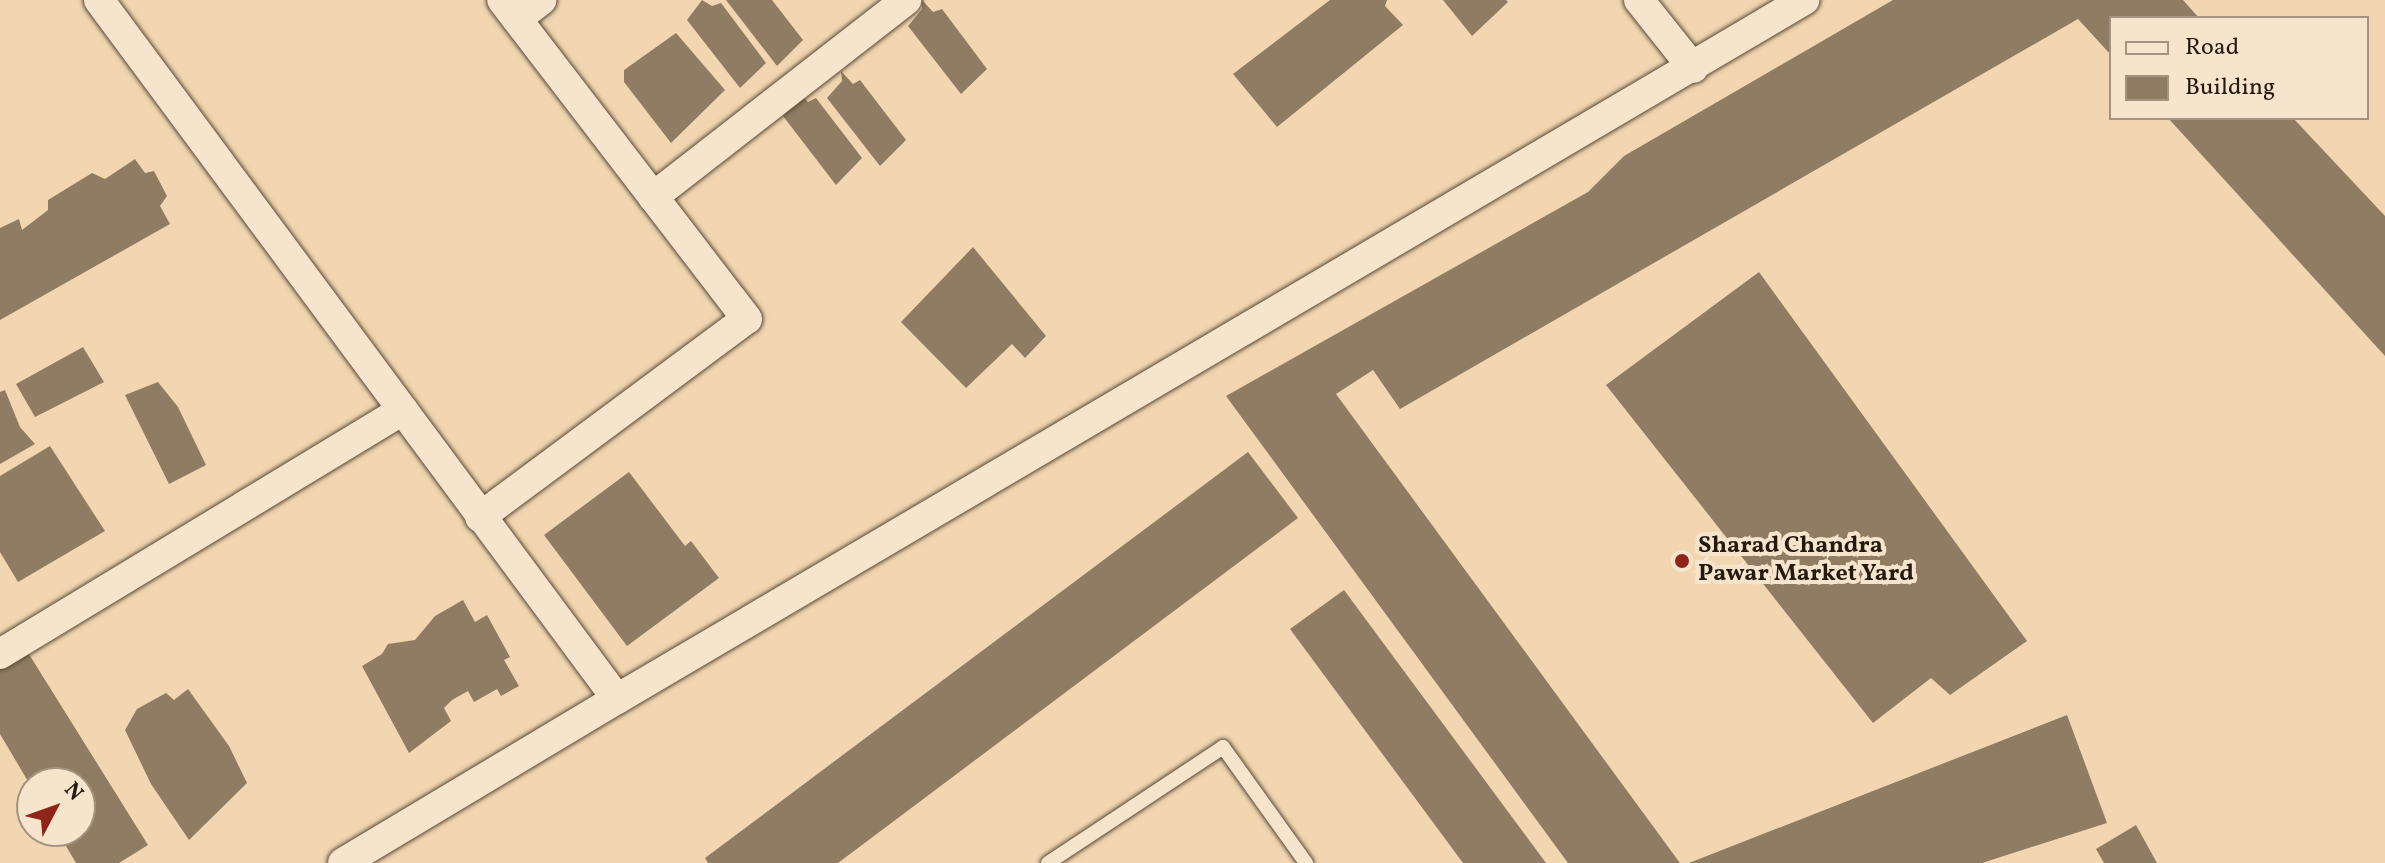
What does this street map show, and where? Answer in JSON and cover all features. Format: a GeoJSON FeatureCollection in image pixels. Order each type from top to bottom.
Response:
{"type":"FeatureCollection","features":[{"type":"Feature","properties":{"kind":"street"},"geometry":{"type":"LineString","coordinates":[[480,517],[747,319],[510,10],[541,0]]}},
{"type":"Feature","properties":{"kind":"street"},"geometry":{"type":"LineString","coordinates":[[653,197],[906,0]]}},
{"type":"Feature","properties":{"kind":"street"},"geometry":{"type":"LineString","coordinates":[[1639,0],[1693,68]]}},
{"type":"Feature","properties":{"kind":"street"},"geometry":{"type":"LineString","coordinates":[[343,863],[1804,0]]}},
{"type":"Feature","properties":{"kind":"street"},"geometry":{"type":"LineString","coordinates":[[108,3],[480,517],[617,699]]}},
{"type":"Feature","properties":{"kind":"street"},"geometry":{"type":"LineString","coordinates":[[0,654],[403,410]]}},
{"type":"Feature","properties":{"kind":"lane"},"geometry":{"type":"LineString","coordinates":[[1048,863],[1223,747],[1306,863]]}},
{"type":"Feature","properties":{"kind":"building"},"geometry":{"type":"Polygon","coordinates":[[[702,0],[712,6],[721,3],[766,63],[740,88],[687,20],[702,0]]]}},
{"type":"Feature","properties":{"kind":"building"},"geometry":{"type":"Polygon","coordinates":[[[726,0],[772,0],[803,40],[777,66],[726,0]]]}},
{"type":"Feature","properties":{"kind":"building"},"geometry":{"type":"Polygon","coordinates":[[[922,0],[933,12],[942,9],[987,69],[961,94],[908,26],[922,9],[922,0]]]}},
{"type":"Feature","properties":{"kind":"building"},"geometry":{"type":"Polygon","coordinates":[[[1330,0],[1387,0],[1385,6],[1403,25],[1277,127],[1233,74],[1330,0]]]}},
{"type":"Feature","properties":{"kind":"building"},"geometry":{"type":"Polygon","coordinates":[[[1443,0],[1506,0],[1508,2],[1472,36],[1443,0]]]}},
{"type":"Feature","properties":{"kind":"building"},"geometry":{"type":"Polygon","coordinates":[[[1893,0],[2183,0],[2197,16],[2109,16],[2109,53],[2078,19],[1400,409],[1373,370],[1336,394],[1680,863],[1568,863],[1226,396],[1588,192],[1624,156],[1893,0]]]}},
{"type":"Feature","properties":{"kind":"building"},"geometry":{"type":"Polygon","coordinates":[[[676,33],[725,90],[671,143],[624,82],[624,70],[676,33]]]}},
{"type":"Feature","properties":{"kind":"building"},"geometry":{"type":"Polygon","coordinates":[[[841,71],[853,84],[860,80],[906,140],[880,166],[827,98],[842,81],[841,71]]]}},
{"type":"Feature","properties":{"kind":"building"},"geometry":{"type":"Polygon","coordinates":[[[797,89],[808,102],[816,98],[862,158],[836,185],[783,116],[797,99],[797,89]]]}},
{"type":"Feature","properties":{"kind":"building"},"geometry":{"type":"Polygon","coordinates":[[[2170,120],[2295,120],[2385,216],[2385,356],[2170,120]]]}},
{"type":"Feature","properties":{"kind":"building"},"geometry":{"type":"Polygon","coordinates":[[[135,159],[145,173],[154,171],[167,196],[160,206],[170,224],[0,320],[0,228],[19,219],[22,230],[48,210],[48,200],[92,173],[105,179],[135,159]]]}},
{"type":"Feature","properties":{"kind":"building"},"geometry":{"type":"Polygon","coordinates":[[[973,247],[1046,336],[1025,358],[1012,344],[966,388],[901,322],[973,247]]]}},
{"type":"Feature","properties":{"kind":"building"},"geometry":{"type":"Polygon","coordinates":[[[1759,272],[2027,641],[1950,695],[1931,678],[1873,723],[1606,385],[1759,272]]]}},
{"type":"Feature","properties":{"kind":"building"},"geometry":{"type":"Polygon","coordinates":[[[83,347],[104,382],[35,417],[16,384],[83,347]]]}},
{"type":"Feature","properties":{"kind":"building"},"geometry":{"type":"Polygon","coordinates":[[[158,382],[178,407],[206,465],[169,484],[125,395],[158,382]]]}},
{"type":"Feature","properties":{"kind":"building"},"geometry":{"type":"Polygon","coordinates":[[[5,390],[20,427],[35,444],[0,464],[0,392],[5,390]]]}},
{"type":"Feature","properties":{"kind":"building"},"geometry":{"type":"Polygon","coordinates":[[[50,446],[105,531],[18,582],[0,552],[0,476],[50,446]]]}},
{"type":"Feature","properties":{"kind":"building"},"geometry":{"type":"Polygon","coordinates":[[[1248,452],[1298,518],[838,863],[708,863],[705,858],[1248,452]]]}},
{"type":"Feature","properties":{"kind":"building"},"geometry":{"type":"Polygon","coordinates":[[[629,472],[685,546],[691,541],[719,578],[627,646],[544,535],[629,472]]]}},
{"type":"Feature","properties":{"kind":"building"},"geometry":{"type":"Polygon","coordinates":[[[1344,590],[1546,863],[1463,863],[1290,629],[1344,590]]]}},
{"type":"Feature","properties":{"kind":"building"},"geometry":{"type":"Polygon","coordinates":[[[463,600],[475,622],[487,615],[510,657],[504,660],[519,686],[501,696],[497,689],[474,702],[468,691],[452,700],[444,708],[451,721],[409,753],[362,666],[382,654],[388,644],[415,640],[435,616],[463,600]]]}},
{"type":"Feature","properties":{"kind":"building"},"geometry":{"type":"Polygon","coordinates":[[[27,651],[148,845],[119,863],[76,863],[66,847],[96,847],[96,767],[20,767],[0,734],[0,667],[27,651]]]}},
{"type":"Feature","properties":{"kind":"building"},"geometry":{"type":"Polygon","coordinates":[[[188,689],[229,746],[247,783],[189,840],[151,784],[125,730],[137,709],[166,693],[174,700],[188,689]]]}},
{"type":"Feature","properties":{"kind":"building"},"geometry":{"type":"Polygon","coordinates":[[[2067,715],[2107,823],[1982,863],[1689,863],[2067,715]]]}},
{"type":"Feature","properties":{"kind":"building"},"geometry":{"type":"Polygon","coordinates":[[[2136,825],[2157,863],[2104,863],[2096,849],[2136,825]]]}},
{"type":"Feature","properties":{"kind":"place","name":"Sharad Chandra Pawar Market Yard"},"geometry":{"type":"Point","coordinates":[1682,561]}}]}
